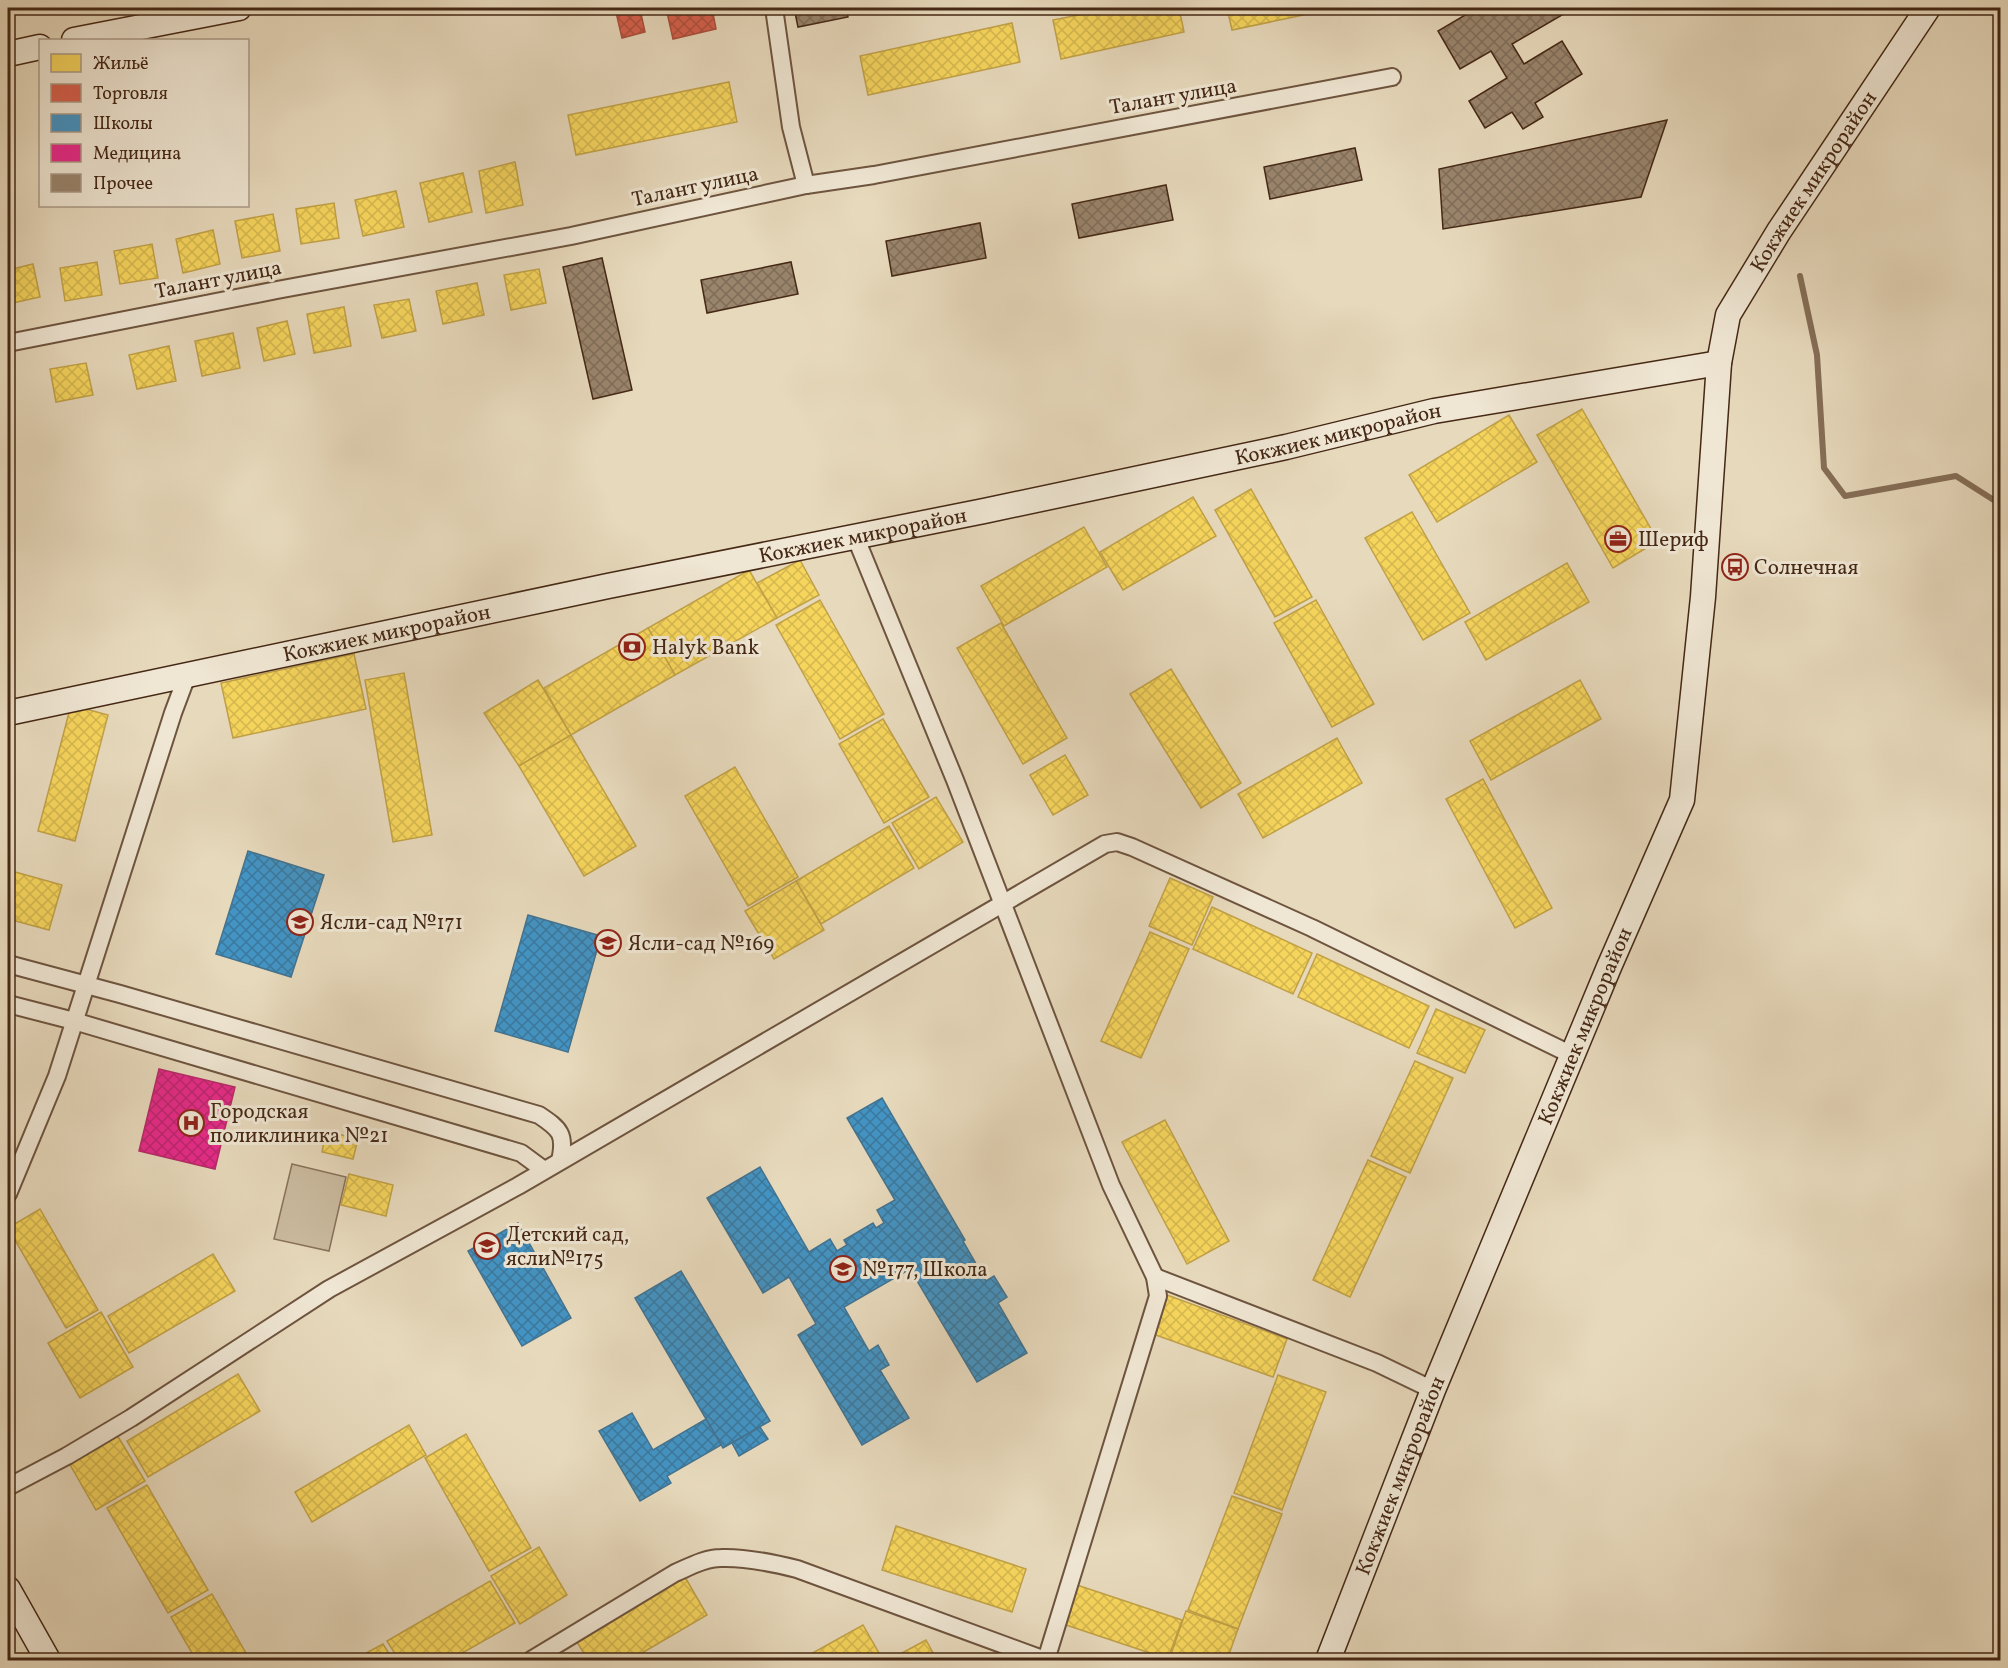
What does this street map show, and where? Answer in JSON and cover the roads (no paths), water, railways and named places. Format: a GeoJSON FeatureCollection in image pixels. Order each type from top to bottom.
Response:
{"type":"FeatureCollection","features":[{"type":"Feature","properties":{"kind":"street"},"geometry":{"type":"LineString","coordinates":[[79,39],[239,8]]}},
{"type":"Feature","properties":{"kind":"street"},"geometry":{"type":"LineString","coordinates":[[774,8],[791,127],[806,185]]}},
{"type":"Feature","properties":{"kind":"street","name":"Кокжиек микрорайон"},"geometry":{"type":"LineString","coordinates":[[1328,1660],[1433,1390],[1572,1055],[1682,800],[1703,597],[1719,363],[1728,315],[1779,231],[1928,8]]}},
{"type":"Feature","properties":{"kind":"street"},"geometry":{"type":"LineString","coordinates":[[8,54],[39,47]]}},
{"type":"Feature","properties":{"kind":"street","name":"Талант улица"},"geometry":{"type":"LineString","coordinates":[[8,343],[572,236],[806,185],[874,175],[1392,77]]}},
{"type":"Feature","properties":{"kind":"street","name":"Кокжиек микрорайон"},"geometry":{"type":"LineString","coordinates":[[8,713],[188,673],[1275,449],[1434,411],[1719,363]]}},
{"type":"Feature","properties":{"kind":"street"},"geometry":{"type":"LineString","coordinates":[[531,1660],[675,1573],[698,1563],[720,1558],[772,1563],[797,1569],[1046,1660],[1158,1296],[1155,1277],[1111,1185],[955,780],[855,536]]}},
{"type":"Feature","properties":{"kind":"street"},"geometry":{"type":"LineString","coordinates":[[8,1194],[57,1076],[173,713],[188,673]]}},
{"type":"Feature","properties":{"kind":"street"},"geometry":{"type":"LineString","coordinates":[[8,1487],[67,1456],[131,1418],[329,1290],[560,1161],[1105,844],[1117,842],[1312,928],[1572,1055]]}},
{"type":"Feature","properties":{"kind":"street"},"geometry":{"type":"LineString","coordinates":[[8,964],[86,984],[539,1114],[557,1127],[564,1143],[560,1161]]}},
{"type":"Feature","properties":{"kind":"street"},"geometry":{"type":"LineString","coordinates":[[8,1004],[74,1021],[521,1153],[544,1170]]}},
{"type":"Feature","properties":{"kind":"street"},"geometry":{"type":"LineString","coordinates":[[1155,1277],[1377,1363],[1433,1390]]}},
{"type":"Feature","properties":{"kind":"street"},"geometry":{"type":"LineString","coordinates":[[8,1589],[48,1660]]}},
{"type":"Feature","properties":{"kind":"waterway"},"geometry":{"type":"LineString","coordinates":[[1800,276],[1817,355],[1824,468],[1845,496],[1956,476],[2000,504]]}},
{"type":"Feature","properties":{"kind":"place","name":"Шериф"},"geometry":{"type":"Point","coordinates":[1618,539]}},
{"type":"Feature","properties":{"kind":"place","name":"Солнечная"},"geometry":{"type":"Point","coordinates":[1735,567]}},
{"type":"Feature","properties":{"kind":"place","name":"Halyk Bank"},"geometry":{"type":"Point","coordinates":[632,647]}},
{"type":"Feature","properties":{"kind":"place","name":"Ясли-сад №171"},"geometry":{"type":"Point","coordinates":[300,922]}},
{"type":"Feature","properties":{"kind":"place","name":"Ясли-сад №169"},"geometry":{"type":"Point","coordinates":[608,943]}},
{"type":"Feature","properties":{"kind":"place","name":"Городская поликлиника №21"},"geometry":{"type":"Point","coordinates":[191,1123]}},
{"type":"Feature","properties":{"kind":"place","name":"Детский сад, ясли№175"},"geometry":{"type":"Point","coordinates":[487,1246]}},
{"type":"Feature","properties":{"kind":"place","name":"№177, Школа"},"geometry":{"type":"Point","coordinates":[843,1269]}}]}
